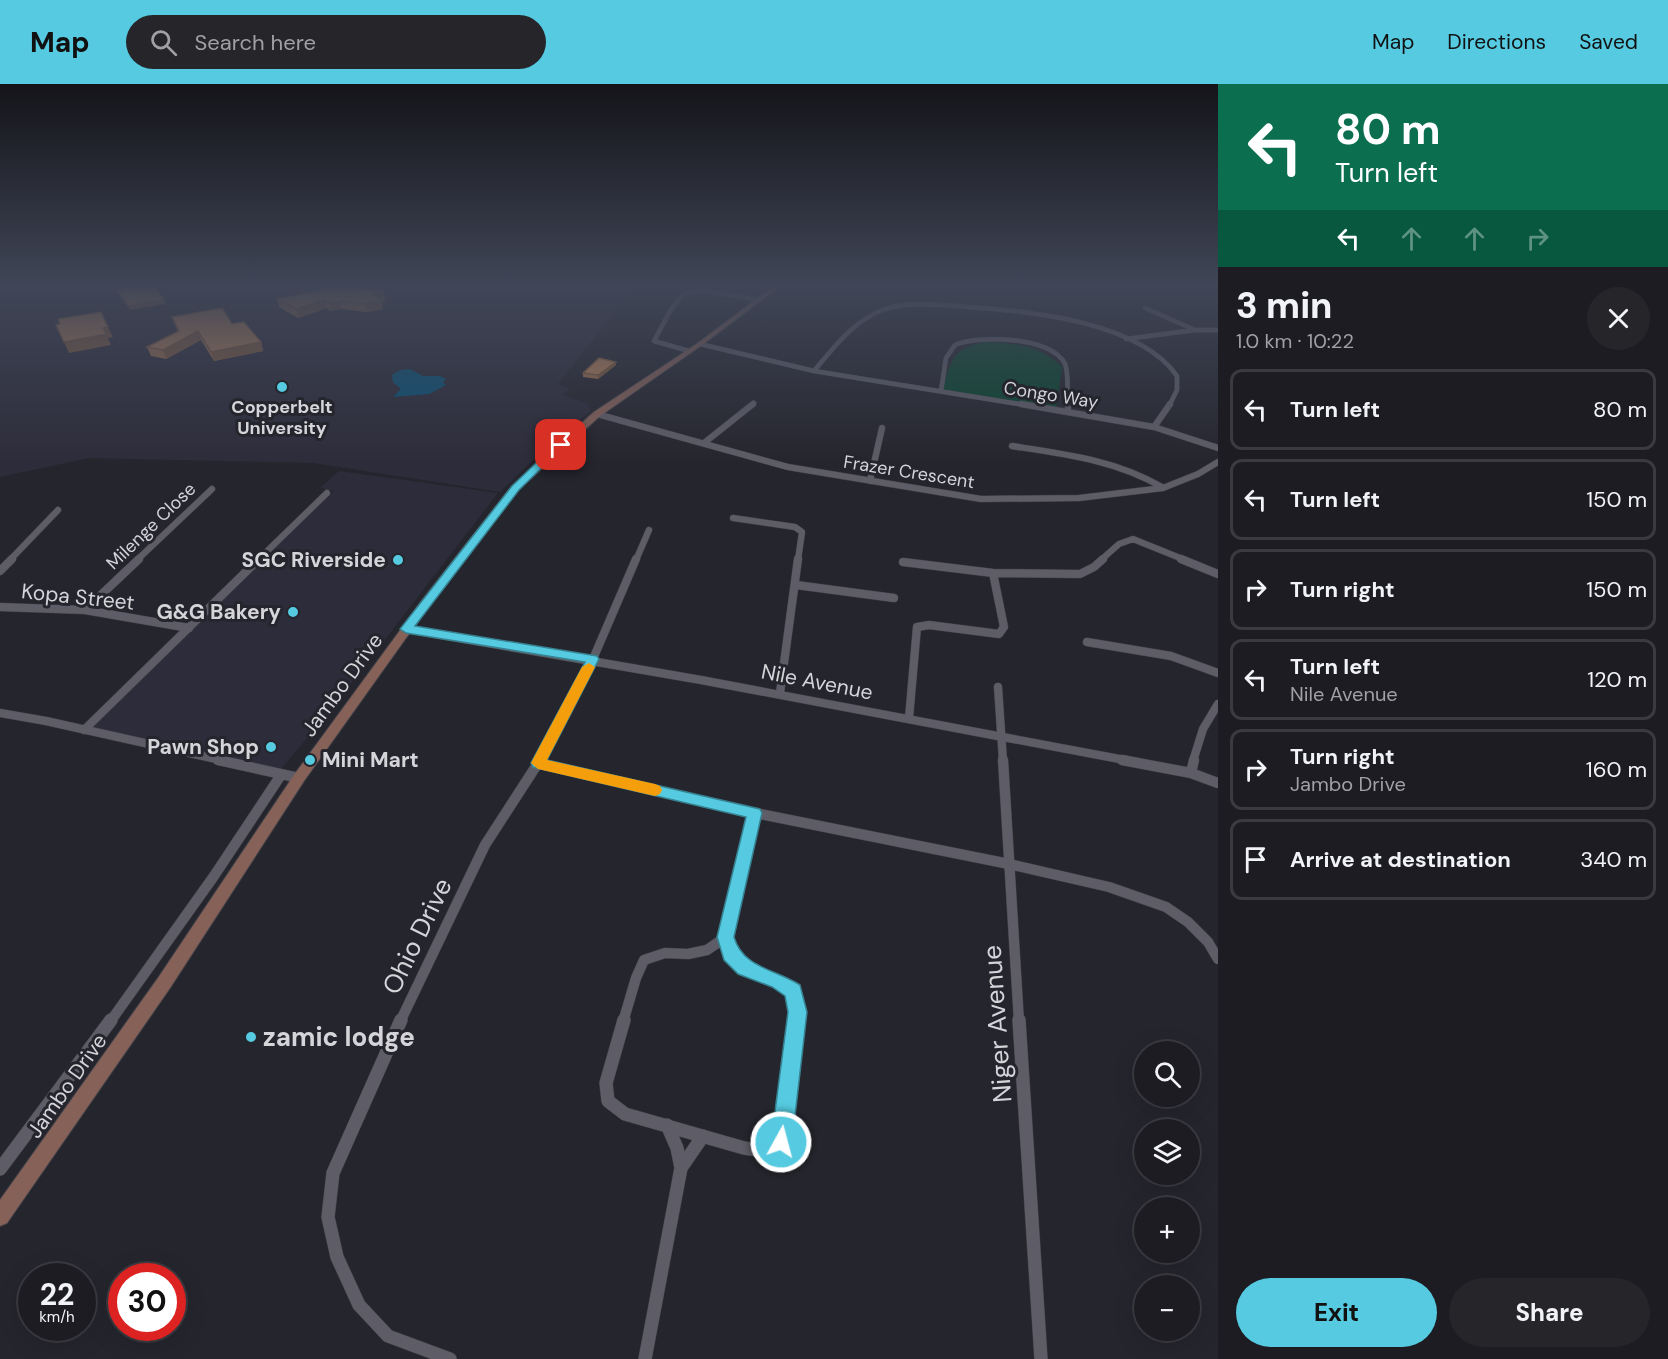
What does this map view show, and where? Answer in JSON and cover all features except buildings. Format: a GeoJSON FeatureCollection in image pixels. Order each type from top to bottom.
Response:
{"type":"FeatureCollection","features":[{"type":"Feature","properties":{"kind":"main road","name":"Jambo Drive"},"geometry":{"type":"LineString","coordinates":[[0,1216],[164,983],[299,778],[406,629],[515,488],[597,414],[699,344]]}},
{"type":"Feature","properties":{"kind":"street"},"geometry":{"type":"LineString","coordinates":[[668,344],[689,351]]}},
{"type":"Feature","properties":{"kind":"street","name":"Congo Way"},"geometry":{"type":"LineString","coordinates":[[702,344],[814,371],[1068,411],[1154,428],[1218,448]]}},
{"type":"Feature","properties":{"kind":"street"},"geometry":{"type":"LineString","coordinates":[[814,371],[837,344]]}},
{"type":"Feature","properties":{"kind":"street"},"geometry":{"type":"LineString","coordinates":[[941,391],[946,358],[957,344]]}},
{"type":"Feature","properties":{"kind":"street"},"geometry":{"type":"LineString","coordinates":[[1029,344],[1050,350],[1062,358],[1065,364],[1068,411]]}},
{"type":"Feature","properties":{"kind":"street"},"geometry":{"type":"LineString","coordinates":[[1134,344],[1160,360],[1178,379],[1179,388],[1154,428]]}},
{"type":"Feature","properties":{"kind":"street"},"geometry":{"type":"LineString","coordinates":[[704,443],[754,403]]}},
{"type":"Feature","properties":{"kind":"street","name":"Frazer Crescent"},"geometry":{"type":"LineString","coordinates":[[597,414],[788,467],[996,500],[1079,498],[1163,488],[1198,474],[1218,462]]}},
{"type":"Feature","properties":{"kind":"street"},"geometry":{"type":"LineString","coordinates":[[870,481],[882,428]]}},
{"type":"Feature","properties":{"kind":"street"},"geometry":{"type":"LineString","coordinates":[[1012,446],[1110,463],[1130,469],[1163,488]]}},
{"type":"Feature","properties":{"kind":"street","name":"Milenge Close"},"geometry":{"type":"LineString","coordinates":[[86,610],[212,489]]}},
{"type":"Feature","properties":{"kind":"street"},"geometry":{"type":"LineString","coordinates":[[84,730],[327,493]]}},
{"type":"Feature","properties":{"kind":"street"},"geometry":{"type":"LineString","coordinates":[[0,571],[58,510]]}},
{"type":"Feature","properties":{"kind":"street"},"geometry":{"type":"LineString","coordinates":[[733,518],[800,529],[802,532],[780,693]]}},
{"type":"Feature","properties":{"kind":"street","name":"Ohio Drive"},"geometry":{"type":"LineString","coordinates":[[450,1359],[388,1336],[359,1305],[337,1257],[328,1217],[333,1173],[387,1050],[486,845],[538,763],[593,659],[649,531]]}},
{"type":"Feature","properties":{"kind":"street"},"geometry":{"type":"LineString","coordinates":[[903,562],[993,573],[1086,572],[1125,540],[1133,539],[1218,574]]}},
{"type":"Feature","properties":{"kind":"street"},"geometry":{"type":"LineString","coordinates":[[909,718],[917,627],[929,625],[999,634],[1004,627],[993,573]]}},
{"type":"Feature","properties":{"kind":"street"},"geometry":{"type":"LineString","coordinates":[[796,585],[894,598]]}},
{"type":"Feature","properties":{"kind":"street","name":"Kopa Street"},"geometry":{"type":"LineString","coordinates":[[0,606],[86,610],[189,628]]}},
{"type":"Feature","properties":{"kind":"street","name":"Nile Avenue"},"geometry":{"type":"LineString","coordinates":[[406,629],[593,659],[780,693],[1191,773],[1218,783]]}},
{"type":"Feature","properties":{"kind":"street"},"geometry":{"type":"LineString","coordinates":[[1087,642],[1173,657],[1194,662],[1218,673]]}},
{"type":"Feature","properties":{"kind":"street","name":"Niger Avenue"},"geometry":{"type":"LineString","coordinates":[[998,687],[1041,1359]]}},
{"type":"Feature","properties":{"kind":"street"},"geometry":{"type":"LineString","coordinates":[[1191,773],[1196,746],[1204,723],[1218,704]]}},
{"type":"Feature","properties":{"kind":"street"},"geometry":{"type":"LineString","coordinates":[[0,723],[4,715],[46,721],[299,778]]}},
{"type":"Feature","properties":{"kind":"street"},"geometry":{"type":"LineString","coordinates":[[538,763],[755,813],[1009,864],[1109,887],[1166,907],[1188,922],[1208,942],[1218,958]]}},
{"type":"Feature","properties":{"kind":"street","name":"Jambo Drive"},"geometry":{"type":"LineString","coordinates":[[0,1169],[136,984],[281,775]]}},
{"type":"Feature","properties":{"kind":"street"},"geometry":{"type":"LineString","coordinates":[[726,937],[707,950],[688,954],[665,953],[644,960],[636,978],[606,1083],[608,1101],[625,1114],[744,1148],[770,1152],[781,1142],[798,1012],[793,991],[778,981],[744,968],[730,954],[726,937],[755,813]]}},
{"type":"Feature","properties":{"kind":"street"},"geometry":{"type":"LineString","coordinates":[[645,1359],[681,1168],[677,1148],[667,1125]]}},
{"type":"Feature","properties":{"kind":"street"},"geometry":{"type":"LineString","coordinates":[[681,1168],[703,1136]]}},
{"type":"Feature","properties":{"kind":"shaded area","name":"Copperbelt University"},"geometry":{"type":"Polygon","coordinates":[[[0,344],[589,344],[558,384],[570,389],[563,395],[588,404],[591,411],[552,442],[500,492],[313,463],[89,458],[0,477],[0,344]]]}},
{"type":"Feature","properties":{"kind":"shaded area"},"geometry":{"type":"Polygon","coordinates":[[[339,471],[498,493],[329,712],[279,771],[87,729],[334,491],[320,488],[339,471]]]}},
{"type":"Feature","properties":{"kind":"green space"},"geometry":{"type":"Polygon","coordinates":[[[974,345],[1017,345],[1036,350],[1054,360],[1062,367],[1056,409],[942,390],[954,357],[965,348],[974,345]]]}},
{"type":"Feature","properties":{"kind":"water"},"geometry":{"type":"Polygon","coordinates":[[[410,369],[423,376],[440,376],[446,379],[443,382],[446,385],[429,394],[393,397],[401,389],[393,382],[392,375],[400,370],[410,369]]]}},
{"type":"Feature","properties":{"kind":"slow traffic"},"geometry":{"type":"LineString","coordinates":[[589,667],[538,763],[655,790]]}},
{"type":"Feature","properties":{"kind":"place","name":"Copperbelt University"},"geometry":{"type":"Point","coordinates":[282,387]}},
{"type":"Feature","properties":{"kind":"place","name":"SGC Riverside"},"geometry":{"type":"Point","coordinates":[398,560]}},
{"type":"Feature","properties":{"kind":"place","name":"G&G Bakery"},"geometry":{"type":"Point","coordinates":[293,612]}},
{"type":"Feature","properties":{"kind":"place","name":"Pawn Shop"},"geometry":{"type":"Point","coordinates":[271,747]}},
{"type":"Feature","properties":{"kind":"place","name":"Mini Mart"},"geometry":{"type":"Point","coordinates":[310,760]}},
{"type":"Feature","properties":{"kind":"place","name":"zamic lodge"},"geometry":{"type":"Point","coordinates":[251,1037]}},
{"type":"Feature","properties":{"kind":"route"},"geometry":{"type":"LineString","coordinates":[[561,445],[515,488],[406,629],[593,659],[538,763],[755,813],[726,937],[730,954],[744,968],[778,981],[793,991],[798,1012],[781,1142]]}}]}
